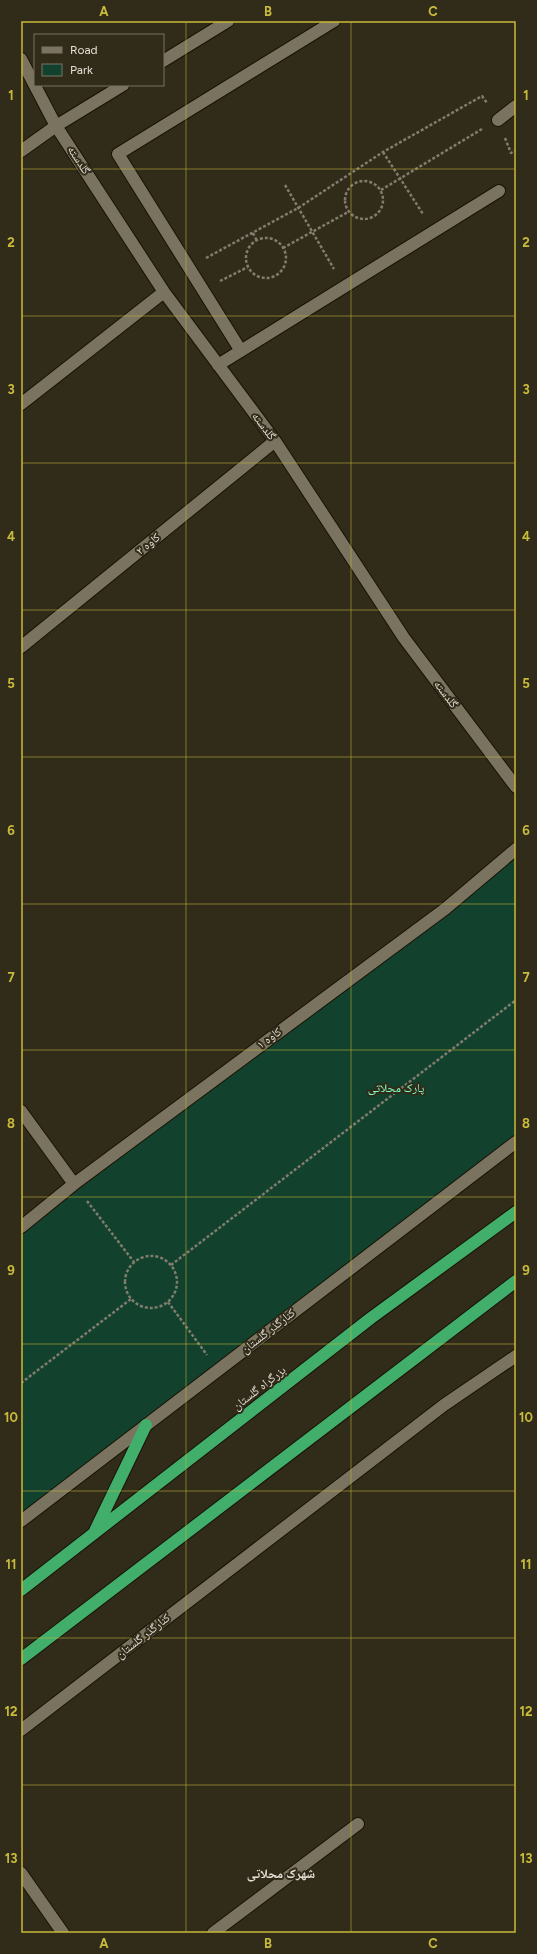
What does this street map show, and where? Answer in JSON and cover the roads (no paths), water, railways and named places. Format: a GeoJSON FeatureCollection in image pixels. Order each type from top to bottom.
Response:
{"type":"FeatureCollection","features":[{"type":"Feature","properties":{"kind":"highway","name":"بزرگراه گلستان"},"geometry":{"type":"LineString","coordinates":[[21,1590],[371,1318],[516,1212]]}},
{"type":"Feature","properties":{"kind":"highway"},"geometry":{"type":"LineString","coordinates":[[21,1659],[516,1281]]}},
{"type":"Feature","properties":{"kind":"highway"},"geometry":{"type":"LineString","coordinates":[[92,1536],[146,1425]]}},
{"type":"Feature","properties":{"kind":"street"},"geometry":{"type":"LineString","coordinates":[[164,60],[228,21]]}},
{"type":"Feature","properties":{"kind":"street"},"geometry":{"type":"LineString","coordinates":[[241,351],[118,154],[334,21]]}},
{"type":"Feature","properties":{"kind":"street","name":"گلدسته"},"geometry":{"type":"LineString","coordinates":[[21,59],[34,84]]}},
{"type":"Feature","properties":{"kind":"street","name":"گلدسته"},"geometry":{"type":"LineString","coordinates":[[35,86],[56,126],[164,292],[275,441],[404,638],[516,787]]}},
{"type":"Feature","properties":{"kind":"street"},"geometry":{"type":"LineString","coordinates":[[21,151],[56,126],[121,86]]}},
{"type":"Feature","properties":{"kind":"street"},"geometry":{"type":"LineString","coordinates":[[498,120],[516,106]]}},
{"type":"Feature","properties":{"kind":"street"},"geometry":{"type":"LineString","coordinates":[[218,365],[499,192]]}},
{"type":"Feature","properties":{"kind":"street"},"geometry":{"type":"LineString","coordinates":[[21,404],[164,292]]}},
{"type":"Feature","properties":{"kind":"street","name":"کاوه ۲"},"geometry":{"type":"LineString","coordinates":[[21,647],[275,441]]}},
{"type":"Feature","properties":{"kind":"street","name":"کاوه ۱"},"geometry":{"type":"LineString","coordinates":[[21,1228],[74,1184],[445,909],[516,849]]}},
{"type":"Feature","properties":{"kind":"street"},"geometry":{"type":"LineString","coordinates":[[21,1111],[74,1184]]}},
{"type":"Feature","properties":{"kind":"street","name":"کنارگذر گلستان"},"geometry":{"type":"LineString","coordinates":[[21,1521],[516,1142]]}},
{"type":"Feature","properties":{"kind":"street","name":"کنارگذر گلستان"},"geometry":{"type":"LineString","coordinates":[[21,1730],[437,1410],[516,1356]]}},
{"type":"Feature","properties":{"kind":"street"},"geometry":{"type":"LineString","coordinates":[[212,1933],[358,1824]]}},
{"type":"Feature","properties":{"kind":"street"},"geometry":{"type":"LineString","coordinates":[[21,1872],[63,1933]]}},
{"type":"Feature","properties":{"kind":"district","name":"شهرک محلاتی"},"geometry":{"type":"Point","coordinates":[281,1873]}},
{"type":"Feature","properties":{"kind":"park label","name":"پارک محلاتی"},"geometry":{"type":"Point","coordinates":[396,1088]}}]}
